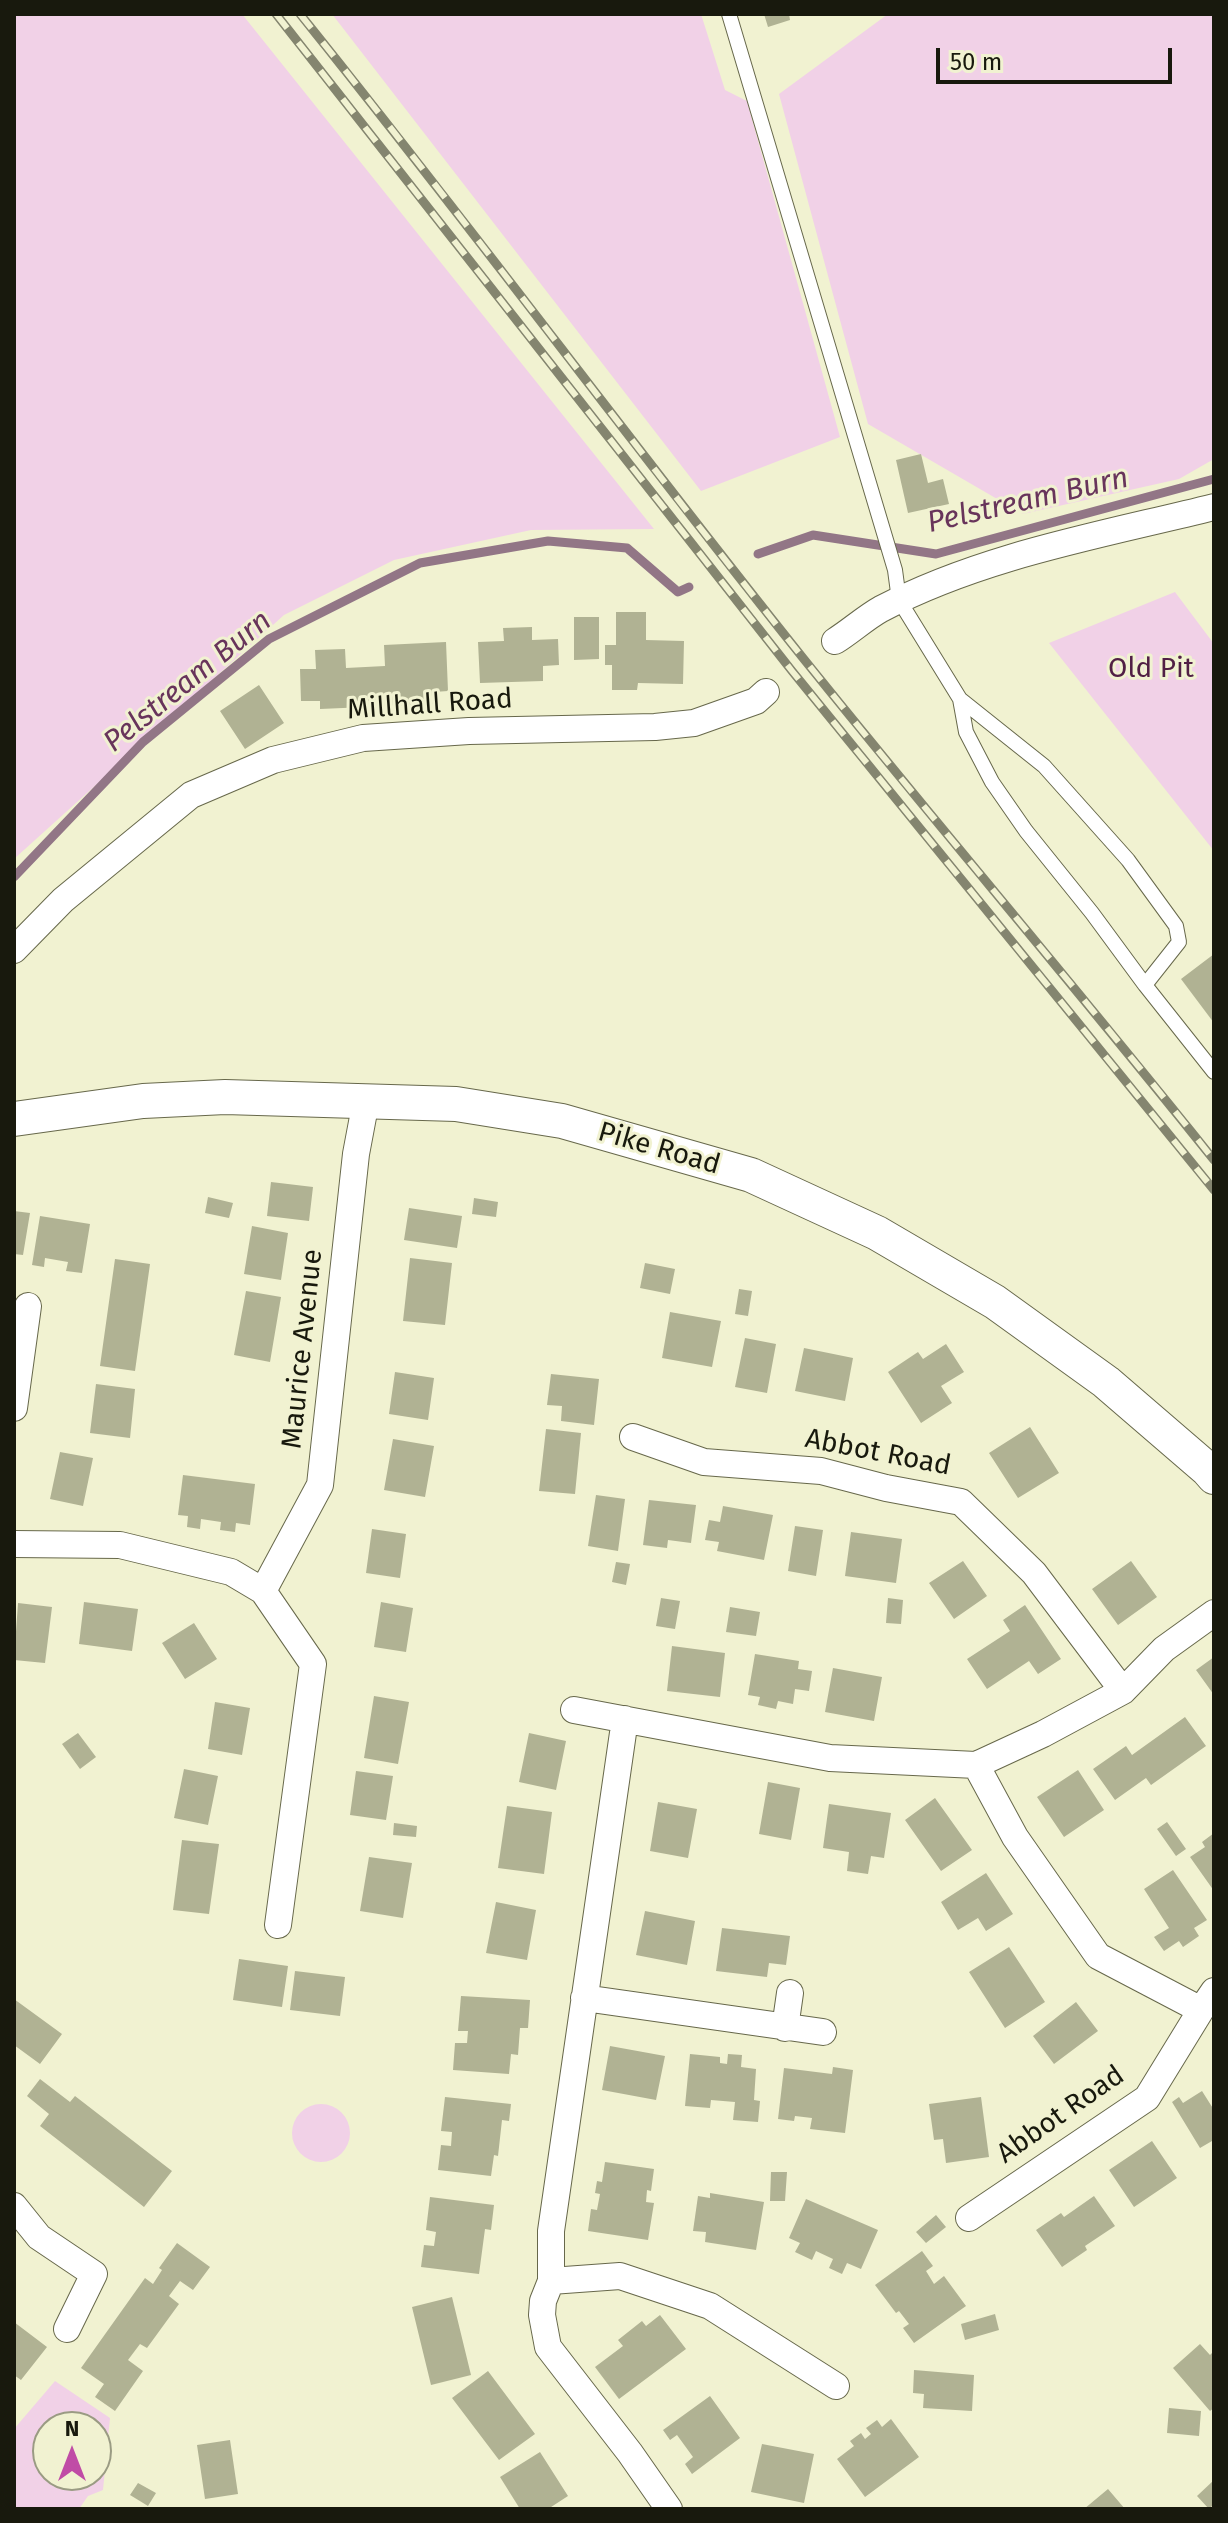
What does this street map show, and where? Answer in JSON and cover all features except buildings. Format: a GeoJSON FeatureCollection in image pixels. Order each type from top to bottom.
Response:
{"type":"FeatureCollection","features":[{"type":"Feature","properties":{"kind":"street"},"geometry":{"type":"LineString","coordinates":[[835,641],[877,611],[899,600],[1000,560],[1214,507]]}},
{"type":"Feature","properties":{"kind":"street","name":"Millhall Road"},"geometry":{"type":"LineString","coordinates":[[14,950],[63,900],[191,795],[273,760],[363,738],[694,723],[756,701],[766,692]]}},
{"type":"Feature","properties":{"kind":"street","name":"Pike Road"},"geometry":{"type":"LineString","coordinates":[[14,1119],[143,1101],[225,1097],[456,1104],[562,1121],[751,1175],[877,1233],[995,1302],[1106,1382],[1214,1477]]}},
{"type":"Feature","properties":{"kind":"street","name":"Maurice Avenue"},"geometry":{"type":"LineString","coordinates":[[263,1591],[320,1485],[356,1154],[366,1101]]}},
{"type":"Feature","properties":{"kind":"street"},"geometry":{"type":"LineString","coordinates":[[14,1408],[28,1306]]}},
{"type":"Feature","properties":{"kind":"street","name":"Abbot Road"},"geometry":{"type":"LineString","coordinates":[[633,1437],[704,1462],[821,1471],[886,1488],[961,1502],[1034,1573],[1123,1691]]}},
{"type":"Feature","properties":{"kind":"street"},"geometry":{"type":"LineString","coordinates":[[14,1544],[120,1545],[231,1572],[263,1591],[313,1664],[278,1925]]}},
{"type":"Feature","properties":{"kind":"street"},"geometry":{"type":"LineString","coordinates":[[574,1710],[830,1758],[976,1765],[1043,1734],[1123,1691],[1164,1649],[1214,1613]]}},
{"type":"Feature","properties":{"kind":"street"},"geometry":{"type":"LineString","coordinates":[[625,1719],[551,2231],[551,2281],[543,2301],[542,2315],[548,2347],[669,2509]]}},
{"type":"Feature","properties":{"kind":"street","name":"Abbot Road"},"geometry":{"type":"LineString","coordinates":[[969,2218],[1147,2098],[1207,2001],[1098,1956],[1015,1837],[976,1765]]}},
{"type":"Feature","properties":{"kind":"street"},"geometry":{"type":"LineString","coordinates":[[785,2028],[790,1993]]}},
{"type":"Feature","properties":{"kind":"street"},"geometry":{"type":"LineString","coordinates":[[584,1998],[823,2032]]}},
{"type":"Feature","properties":{"kind":"street"},"geometry":{"type":"LineString","coordinates":[[14,2206],[39,2237],[94,2274],[67,2329]]}},
{"type":"Feature","properties":{"kind":"street"},"geometry":{"type":"LineString","coordinates":[[551,2281],[620,2276],[710,2306],[836,2386]]}},
{"type":"Feature","properties":{"kind":"lane"},"geometry":{"type":"LineString","coordinates":[[729,14],[895,570],[899,600],[960,699],[1044,766],[1128,860],[1176,926],[1179,942],[1145,985]]}},
{"type":"Feature","properties":{"kind":"lane"},"geometry":{"type":"LineString","coordinates":[[960,699],[966,732],[992,782],[1026,831],[1214,1072]]}},
{"type":"Feature","properties":{"kind":"green space"},"geometry":{"type":"Polygon","coordinates":[[[14,14],[242,14],[654,529],[531,530],[394,560],[284,615],[14,859],[14,14]]]}},
{"type":"Feature","properties":{"kind":"green space"},"geometry":{"type":"Polygon","coordinates":[[[332,14],[701,14],[725,90],[747,101],[840,437],[701,491],[332,14]]]}},
{"type":"Feature","properties":{"kind":"green space"},"geometry":{"type":"Polygon","coordinates":[[[888,14],[1214,14],[1214,459],[1179,479],[1023,514],[868,424],[779,94],[888,14]]]}},
{"type":"Feature","properties":{"kind":"green space","name":"Old Pit"},"geometry":{"type":"Polygon","coordinates":[[[1175,592],[1214,644],[1214,851],[1049,643],[1175,592]]]}},
{"type":"Feature","properties":{"kind":"green space"},"geometry":{"type":"Polygon","coordinates":[[[321,2104],[332,2106],[341,2113],[348,2122],[348,2144],[341,2153],[332,2160],[321,2162],[310,2160],[301,2153],[294,2144],[292,2133],[294,2122],[301,2113],[310,2106],[321,2104]]]}},
{"type":"Feature","properties":{"kind":"green space"},"geometry":{"type":"Polygon","coordinates":[[[55,2381],[100,2411],[32,2411],[32,2491],[100,2491],[88,2496],[79,2509],[14,2509],[14,2429],[55,2381]]]}},
{"type":"Feature","properties":{"kind":"waterway","name":"Pelstream Burn"},"geometry":{"type":"LineString","coordinates":[[758,554],[813,535],[936,554],[1214,479]]}},
{"type":"Feature","properties":{"kind":"waterway","name":"Pelstream Burn"},"geometry":{"type":"LineString","coordinates":[[14,877],[143,742],[269,639],[420,563],[548,541],[627,548],[678,592],[689,587]]}},
{"type":"Feature","properties":{"kind":"railway"},"geometry":{"type":"LineString","coordinates":[[276,14],[792,671],[1214,1190]]}},
{"type":"Feature","properties":{"kind":"railway"},"geometry":{"type":"LineString","coordinates":[[300,14],[803,658],[1214,1160]]}}]}
